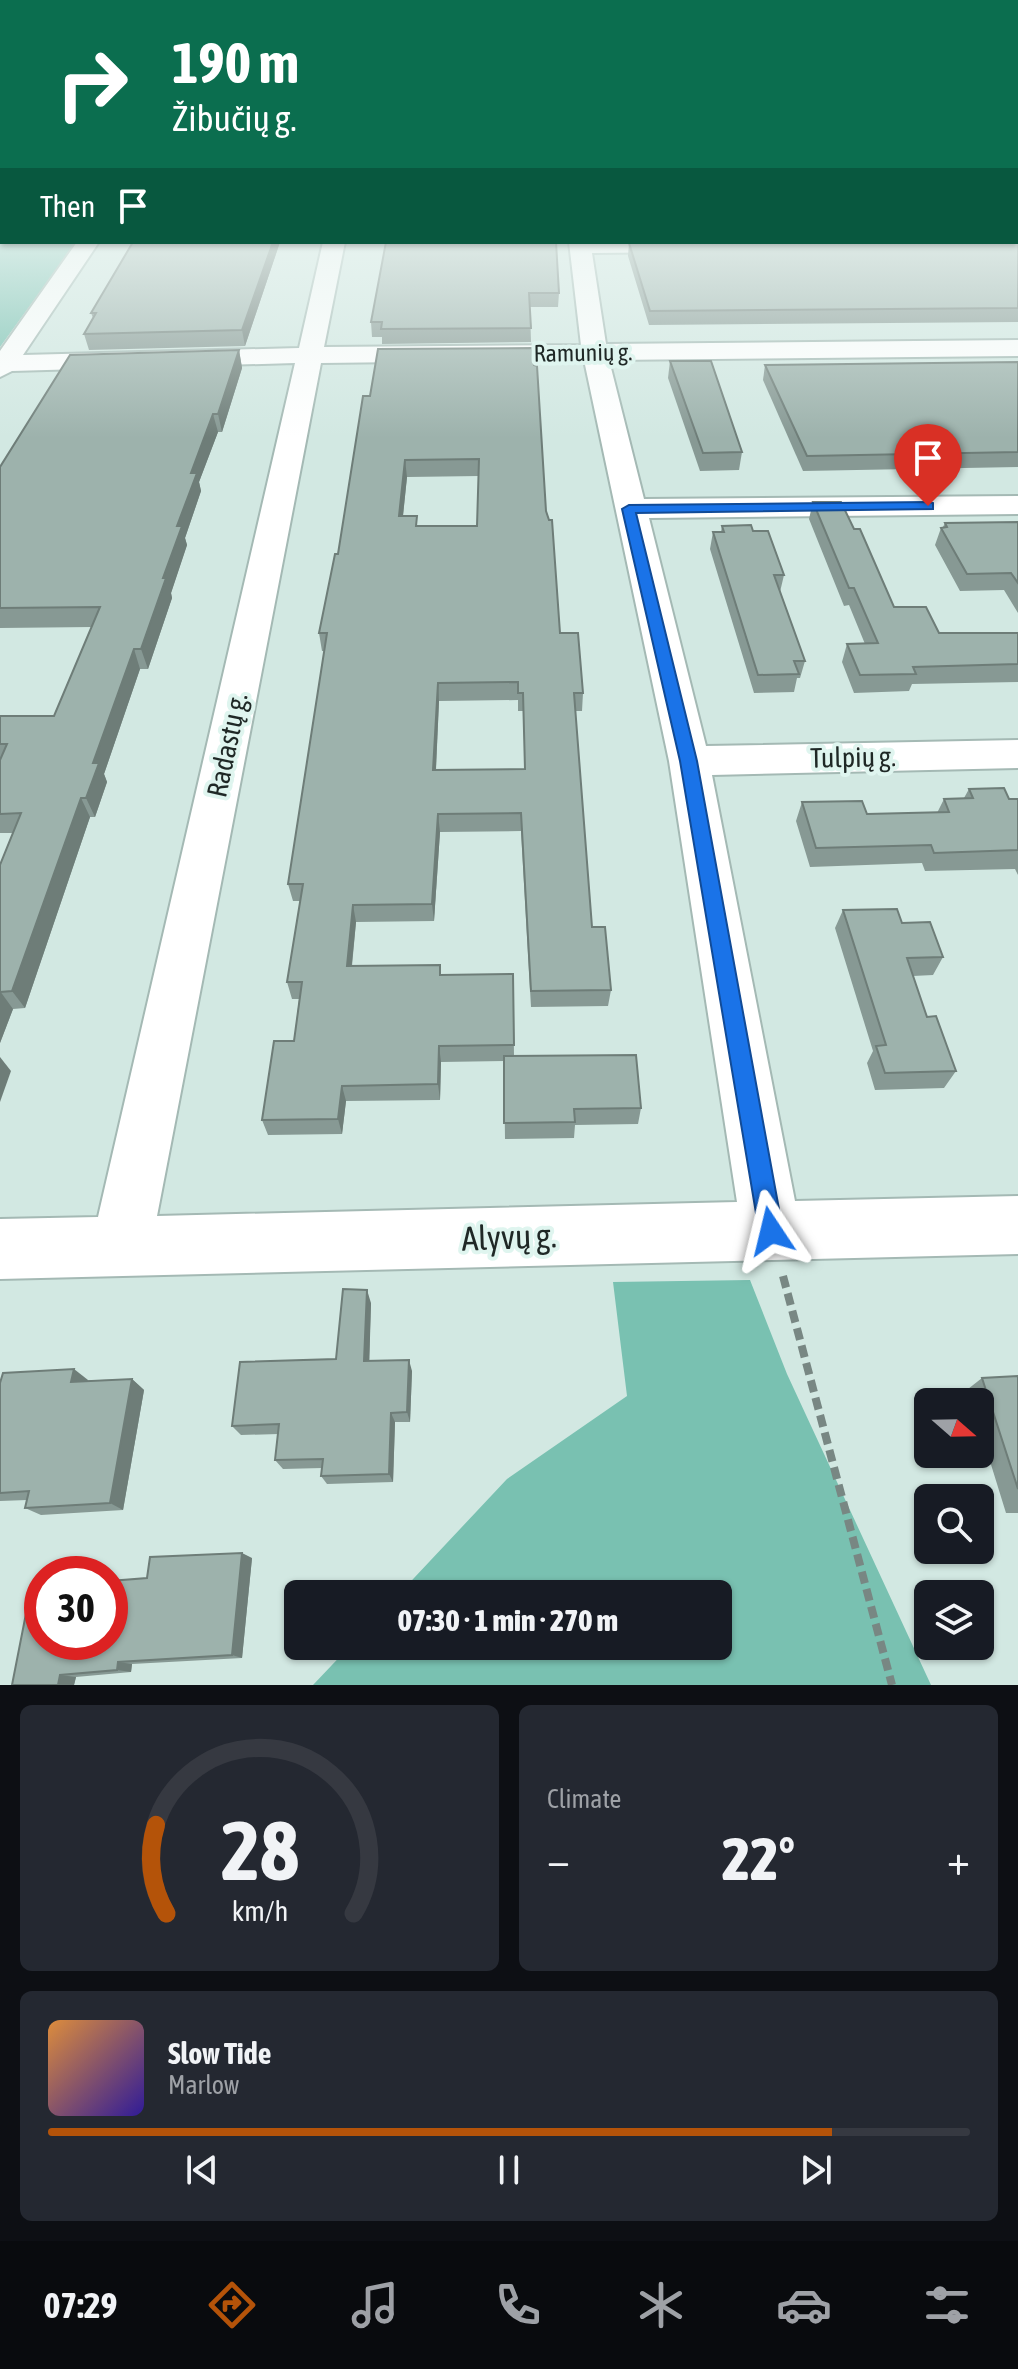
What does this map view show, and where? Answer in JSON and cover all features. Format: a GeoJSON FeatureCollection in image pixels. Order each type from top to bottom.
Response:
{"type":"FeatureCollection","features":[{"type":"Feature","properties":{"kind":"street"},"geometry":{"type":"LineString","coordinates":[[2,366],[61,281]]}},
{"type":"Feature","properties":{"kind":"street","name":"Radastų g."},"geometry":{"type":"LineString","coordinates":[[121,1248],[326,281]]}},
{"type":"Feature","properties":{"kind":"street"},"geometry":{"type":"LineString","coordinates":[[585,281],[595,353],[689,761],[771,1231]]}},
{"type":"Feature","properties":{"kind":"street","name":"Ramunių g."},"geometry":{"type":"LineString","coordinates":[[2,366],[310,355],[1018,348]]}},
{"type":"Feature","properties":{"kind":"street"},"geometry":{"type":"LineString","coordinates":[[629,509],[1018,505]]}},
{"type":"Feature","properties":{"kind":"street","name":"Tulpių g."},"geometry":{"type":"LineString","coordinates":[[689,761],[1018,754]]}},
{"type":"Feature","properties":{"kind":"street","name":"Alyvų g."},"geometry":{"type":"LineString","coordinates":[[0,1249],[1018,1225]]}},
{"type":"Feature","properties":{"kind":"path"},"geometry":{"type":"LineString","coordinates":[[771,1231],[892,1685]]}},
{"type":"Feature","properties":{"kind":"green space"},"geometry":{"type":"Polygon","coordinates":[[[0,281],[48,281],[0,347],[0,281]]]}},
{"type":"Feature","properties":{"kind":"green space"},"geometry":{"type":"Polygon","coordinates":[[[750,1280],[787,1374],[914,1648],[914,1660],[919,1660],[931,1685],[313,1685],[337,1660],[732,1660],[732,1580],[412,1580],[507,1479],[627,1396],[613,1282],[750,1280]]]}},
{"type":"Feature","properties":{"kind":"building"},"geometry":{"type":"Polygon","coordinates":[[[110,281],[259,281],[242,330],[84,334],[96,313],[91,313],[110,281]]]}},
{"type":"Feature","properties":{"kind":"building"},"geometry":{"type":"Polygon","coordinates":[[[379,281],[558,281],[559,293],[529,293],[531,328],[381,329],[382,322],[371,322],[379,281]]]}},
{"type":"Feature","properties":{"kind":"building"},"geometry":{"type":"Polygon","coordinates":[[[641,281],[1018,281],[1018,308],[650,311],[641,281]]]}},
{"type":"Feature","properties":{"kind":"building"},"geometry":{"type":"Polygon","coordinates":[[[532,348],[534,365],[537,366],[546,511],[549,520],[552,520],[560,633],[578,633],[583,693],[574,693],[592,927],[605,927],[611,990],[531,991],[521,813],[438,814],[432,904],[353,905],[347,966],[440,965],[440,975],[513,974],[514,1045],[439,1046],[438,1084],[342,1086],[338,1119],[262,1120],[274,1041],[294,1041],[302,982],[287,982],[303,884],[288,884],[327,633],[319,633],[335,554],[338,554],[363,396],[370,396],[378,349],[532,348]],[[479,459],[405,460],[399,516],[417,516],[416,526],[477,526],[479,459]],[[518,682],[438,683],[433,770],[525,769],[523,693],[518,693],[518,682]]]}},
{"type":"Feature","properties":{"kind":"building"},"geometry":{"type":"Polygon","coordinates":[[[239,350],[218,414],[213,414],[191,473],[197,473],[177,526],[182,526],[163,578],[166,578],[141,649],[134,649],[93,763],[99,763],[86,798],[81,798],[12,991],[0,992],[0,865],[21,813],[0,814],[0,760],[7,744],[0,744],[0,716],[54,716],[100,607],[0,608],[0,467],[70,355],[239,350]]]}},
{"type":"Feature","properties":{"kind":"building"},"geometry":{"type":"Polygon","coordinates":[[[670,361],[711,361],[742,452],[703,453],[670,361]]]}},
{"type":"Feature","properties":{"kind":"building"},"geometry":{"type":"Polygon","coordinates":[[[1018,362],[1018,452],[807,456],[765,365],[1018,362]]]}},
{"type":"Feature","properties":{"kind":"building"},"geometry":{"type":"Polygon","coordinates":[[[813,502],[841,502],[854,529],[860,529],[894,607],[926,607],[939,633],[1018,633],[1018,664],[913,667],[916,674],[860,675],[847,644],[878,643],[854,588],[849,588],[813,502]]]}},
{"type":"Feature","properties":{"kind":"building"},"geometry":{"type":"Polygon","coordinates":[[[1018,522],[1018,583],[1011,573],[967,574],[941,528],[947,527],[945,523],[1018,522]]]}},
{"type":"Feature","properties":{"kind":"building"},"geometry":{"type":"Polygon","coordinates":[[[751,525],[753,531],[768,531],[784,575],[774,575],[805,661],[794,661],[799,674],[758,675],[713,532],[724,532],[722,526],[751,525]]]}},
{"type":"Feature","properties":{"kind":"building"},"geometry":{"type":"Polygon","coordinates":[[[1004,788],[1009,799],[1018,799],[1018,850],[934,853],[931,845],[816,848],[802,802],[862,801],[867,814],[949,812],[944,799],[973,798],[969,789],[1004,788]]]}},
{"type":"Feature","properties":{"kind":"building"},"geometry":{"type":"Polygon","coordinates":[[[897,909],[902,923],[930,922],[943,957],[907,958],[927,1017],[936,1016],[956,1071],[885,1073],[876,1046],[886,1045],[843,910],[897,909]]]}},
{"type":"Feature","properties":{"kind":"building"},"geometry":{"type":"Polygon","coordinates":[[[636,1055],[641,1108],[574,1109],[575,1122],[504,1123],[504,1056],[636,1055]]]}},
{"type":"Feature","properties":{"kind":"building"},"geometry":{"type":"Polygon","coordinates":[[[343,1289],[367,1290],[364,1361],[409,1360],[407,1412],[391,1413],[389,1474],[321,1476],[323,1459],[275,1460],[279,1424],[232,1426],[240,1362],[336,1359],[343,1289]]]}},
{"type":"Feature","properties":{"kind":"building"},"geometry":{"type":"Polygon","coordinates":[[[74,1369],[71,1382],[132,1379],[110,1503],[25,1508],[29,1491],[0,1493],[0,1383],[3,1373],[74,1369]]]}},
{"type":"Feature","properties":{"kind":"building"},"geometry":{"type":"Polygon","coordinates":[[[1018,1376],[1018,1489],[994,1415],[994,1388],[985,1388],[982,1378],[1018,1376]]]}},
{"type":"Feature","properties":{"kind":"building"},"geometry":{"type":"Polygon","coordinates":[[[242,1553],[232,1655],[118,1662],[117,1670],[60,1675],[58,1685],[12,1685],[24,1624],[24,1660],[128,1660],[128,1580],[147,1578],[150,1557],[242,1553]]]}},
{"type":"Feature","properties":{"kind":"route"},"geometry":{"type":"LineString","coordinates":[[771,1231],[689,761],[629,509],[928,506]]}}]}
